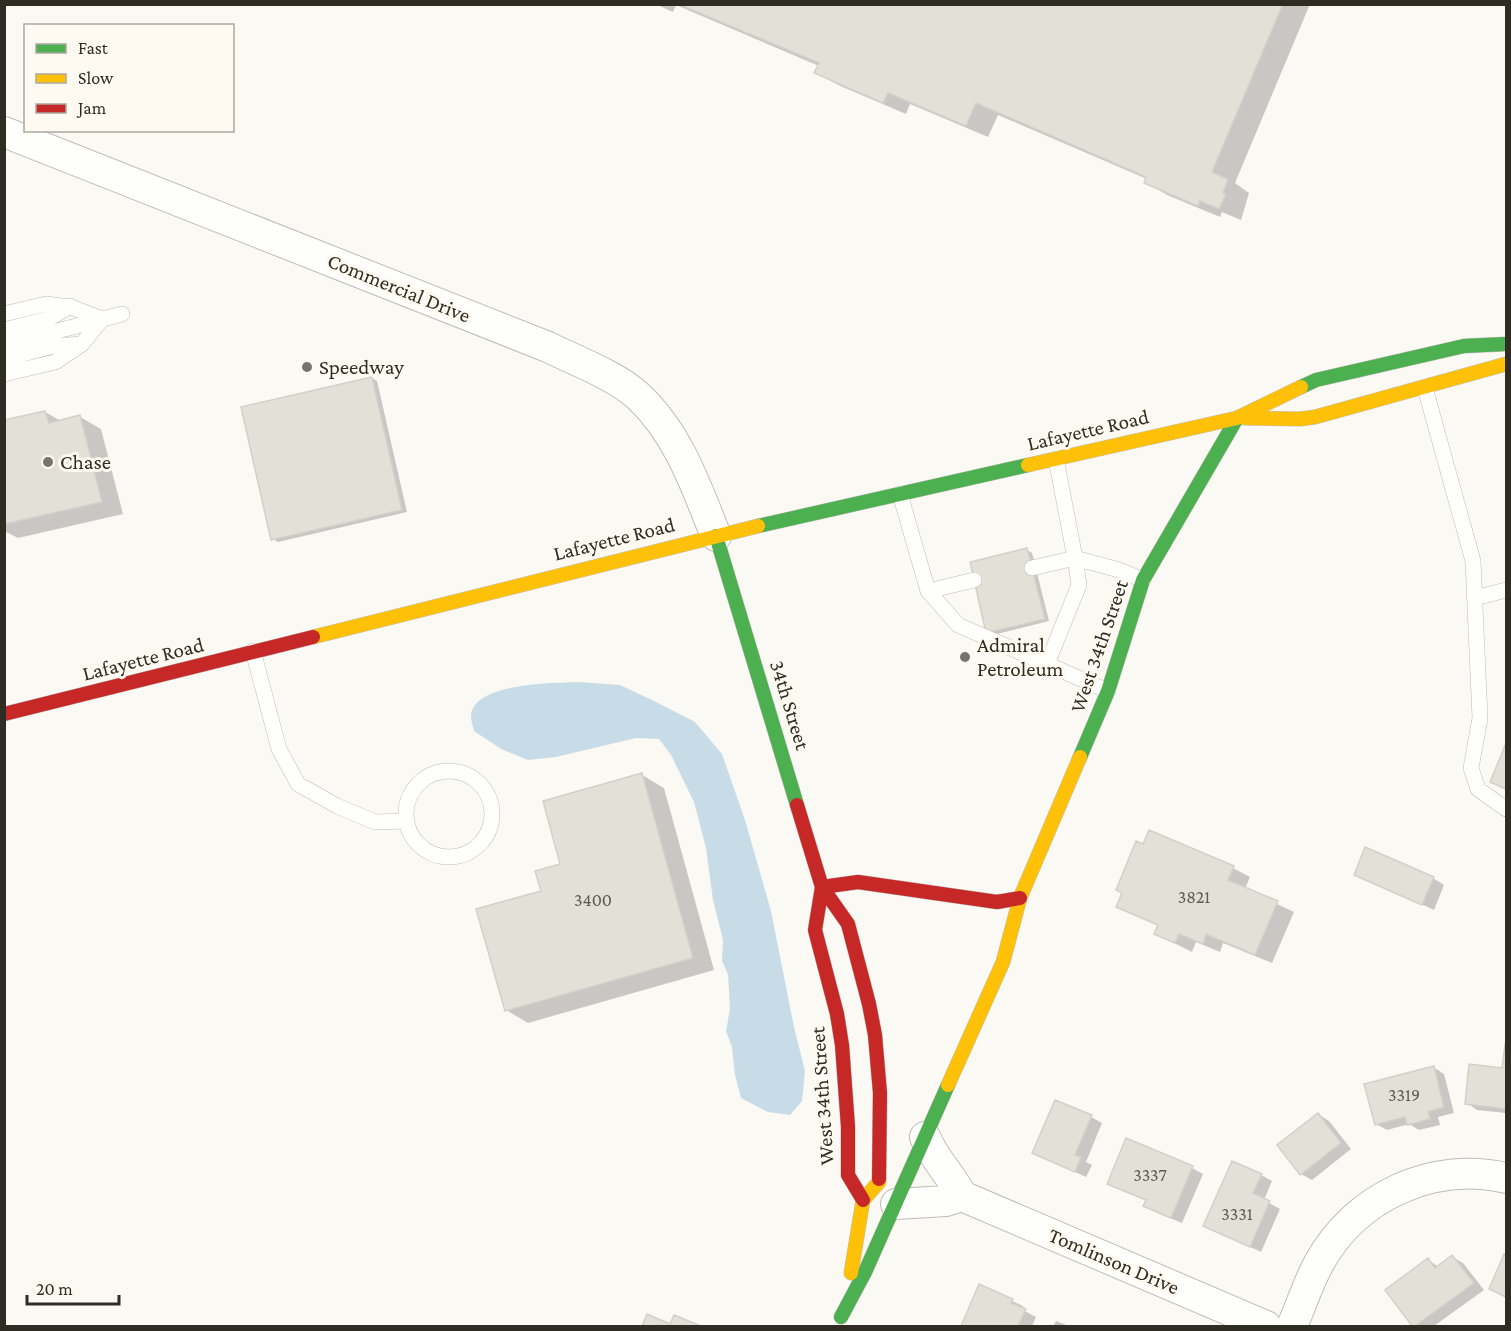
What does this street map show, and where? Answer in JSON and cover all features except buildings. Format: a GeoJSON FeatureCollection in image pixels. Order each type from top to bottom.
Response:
{"type":"FeatureCollection","features":[{"type":"Feature","properties":{"kind":"street","name":"Commercial Drive"},"geometry":{"type":"LineString","coordinates":[[4,132],[548,347],[612,379],[637,395],[663,425],[692,475],[717,536]]}},
{"type":"Feature","properties":{"kind":"street","name":"Lafayette Road"},"geometry":{"type":"LineString","coordinates":[[4,714],[717,536],[1237,418],[1316,380],[1464,346],[1506,344]]}},
{"type":"Feature","properties":{"kind":"street","name":"Lafayette Road"},"geometry":{"type":"LineString","coordinates":[[1237,418],[1300,419],[1315,417],[1506,364]]}},
{"type":"Feature","properties":{"kind":"street","name":"West 34th Street"},"geometry":{"type":"LineString","coordinates":[[839,1322],[865,1272],[1003,962],[1020,898],[1108,691],[1143,580],[1237,418]]}},
{"type":"Feature","properties":{"kind":"street","name":"34th Street"},"geometry":{"type":"LineString","coordinates":[[717,536],[822,887]]}},
{"type":"Feature","properties":{"kind":"street"},"geometry":{"type":"LineString","coordinates":[[839,1322],[856,1248],[862,1200],[879,1182],[880,1093],[875,1035],[848,924],[822,887],[858,882],[997,902],[1020,898]]}},
{"type":"Feature","properties":{"kind":"street","name":"West 34th Street"},"geometry":{"type":"LineString","coordinates":[[822,887],[815,930],[837,1014],[842,1046],[848,1111],[848,1175],[862,1200]]}},
{"type":"Feature","properties":{"kind":"street"},"geometry":{"type":"LineString","coordinates":[[896,1203],[946,1201],[962,1196],[954,1181],[932,1154],[926,1137]]}},
{"type":"Feature","properties":{"kind":"street"},"geometry":{"type":"LineString","coordinates":[[1292,1326],[1319,1263],[1335,1239],[1355,1218],[1389,1193],[1416,1182],[1461,1173],[1506,1178]]}},
{"type":"Feature","properties":{"kind":"street","name":"Tomlinson Drive"},"geometry":{"type":"LineString","coordinates":[[962,1196],[1266,1326]]}},
{"type":"Feature","properties":{"kind":"lane"},"geometry":{"type":"LineString","coordinates":[[4,314],[46,304],[70,306],[102,319]]}},
{"type":"Feature","properties":{"kind":"lane"},"geometry":{"type":"LineString","coordinates":[[4,330],[48,319],[70,306]]}},
{"type":"Feature","properties":{"kind":"lane"},"geometry":{"type":"LineString","coordinates":[[4,345],[122,314]]}},
{"type":"Feature","properties":{"kind":"lane"},"geometry":{"type":"LineString","coordinates":[[4,374],[55,362],[82,344],[102,319]]}},
{"type":"Feature","properties":{"kind":"lane"},"geometry":{"type":"LineString","coordinates":[[4,358],[53,346],[82,344]]}},
{"type":"Feature","properties":{"kind":"lane"},"geometry":{"type":"LineString","coordinates":[[1425,388],[1473,561],[1480,718],[1471,768],[1478,789],[1506,809]]}},
{"type":"Feature","properties":{"kind":"lane"},"geometry":{"type":"LineString","coordinates":[[1047,664],[1079,585],[1056,459]]}},
{"type":"Feature","properties":{"kind":"lane"},"geometry":{"type":"LineString","coordinates":[[900,494],[928,591],[958,625],[1108,691]]}},
{"type":"Feature","properties":{"kind":"lane"},"geometry":{"type":"LineString","coordinates":[[1032,568],[1075,558],[1119,570],[1143,580]]}},
{"type":"Feature","properties":{"kind":"lane"},"geometry":{"type":"LineString","coordinates":[[928,591],[974,580]]}},
{"type":"Feature","properties":{"kind":"lane"},"geometry":{"type":"LineString","coordinates":[[1475,598],[1506,590]]}},
{"type":"Feature","properties":{"kind":"lane"},"geometry":{"type":"LineString","coordinates":[[253,651],[279,749],[298,784],[337,806],[375,822],[406,821]]}},
{"type":"Feature","properties":{"kind":"lane"},"geometry":{"type":"LineString","coordinates":[[444,771],[464,772],[476,780],[488,794],[492,809],[489,831],[480,844],[470,852],[455,856],[440,856],[417,843],[406,821],[406,806],[417,784],[430,775],[444,771]]}},
{"type":"Feature","properties":{"kind":"water"},"geometry":{"type":"Polygon","coordinates":[[[579,682],[620,685],[656,702],[695,722],[722,754],[745,820],[771,911],[805,1071],[802,1101],[790,1115],[768,1112],[741,1098],[735,1075],[732,1047],[726,1031],[730,1009],[728,974],[722,961],[723,940],[713,900],[706,848],[694,802],[671,755],[659,739],[636,738],[556,757],[528,760],[501,749],[474,731],[471,717],[473,708],[492,694],[522,686],[579,682]]]}},
{"type":"Feature","properties":{"kind":"traffic: fast"},"geometry":{"type":"LineString","coordinates":[[1301,387],[1316,380],[1464,346],[1506,344]]}},
{"type":"Feature","properties":{"kind":"traffic: fast"},"geometry":{"type":"LineString","coordinates":[[1080,757],[1108,691],[1143,580],[1237,418]]}},
{"type":"Feature","properties":{"kind":"traffic: fast"},"geometry":{"type":"LineString","coordinates":[[758,526],[1028,465]]}},
{"type":"Feature","properties":{"kind":"traffic: fast"},"geometry":{"type":"LineString","coordinates":[[716,536],[797,805]]}},
{"type":"Feature","properties":{"kind":"traffic: fast"},"geometry":{"type":"LineString","coordinates":[[841,1317],[865,1272],[948,1085]]}},
{"type":"Feature","properties":{"kind":"traffic: slow"},"geometry":{"type":"LineString","coordinates":[[1245,418],[1315,417],[1506,364]]}},
{"type":"Feature","properties":{"kind":"traffic: slow"},"geometry":{"type":"LineString","coordinates":[[1028,465],[1237,418],[1301,387]]}},
{"type":"Feature","properties":{"kind":"traffic: slow"},"geometry":{"type":"LineString","coordinates":[[313,637],[758,526]]}},
{"type":"Feature","properties":{"kind":"traffic: slow"},"geometry":{"type":"LineString","coordinates":[[948,1085],[1003,962],[1020,898],[1080,757]]}},
{"type":"Feature","properties":{"kind":"traffic: slow"},"geometry":{"type":"LineString","coordinates":[[851,1273],[863,1200],[879,1182],[879,1179]]}},
{"type":"Feature","properties":{"kind":"traffic: jam"},"geometry":{"type":"LineString","coordinates":[[4,714],[313,637]]}},
{"type":"Feature","properties":{"kind":"traffic: jam"},"geometry":{"type":"LineString","coordinates":[[797,805],[822,887],[848,924],[869,1004],[875,1035],[880,1093],[879,1179]]}},
{"type":"Feature","properties":{"kind":"traffic: jam"},"geometry":{"type":"LineString","coordinates":[[822,887],[858,882],[997,902],[1020,898]]}},
{"type":"Feature","properties":{"kind":"traffic: jam"},"geometry":{"type":"LineString","coordinates":[[822,887],[815,930],[837,1014],[842,1045],[848,1127],[848,1175],[863,1200]]}},
{"type":"Feature","properties":{"kind":"place","name":"Speedway"},"geometry":{"type":"Point","coordinates":[307,367]}},
{"type":"Feature","properties":{"kind":"place","name":"Chase"},"geometry":{"type":"Point","coordinates":[48,462]}},
{"type":"Feature","properties":{"kind":"place","name":"Admiral Petroleum"},"geometry":{"type":"Point","coordinates":[965,657]}}]}
